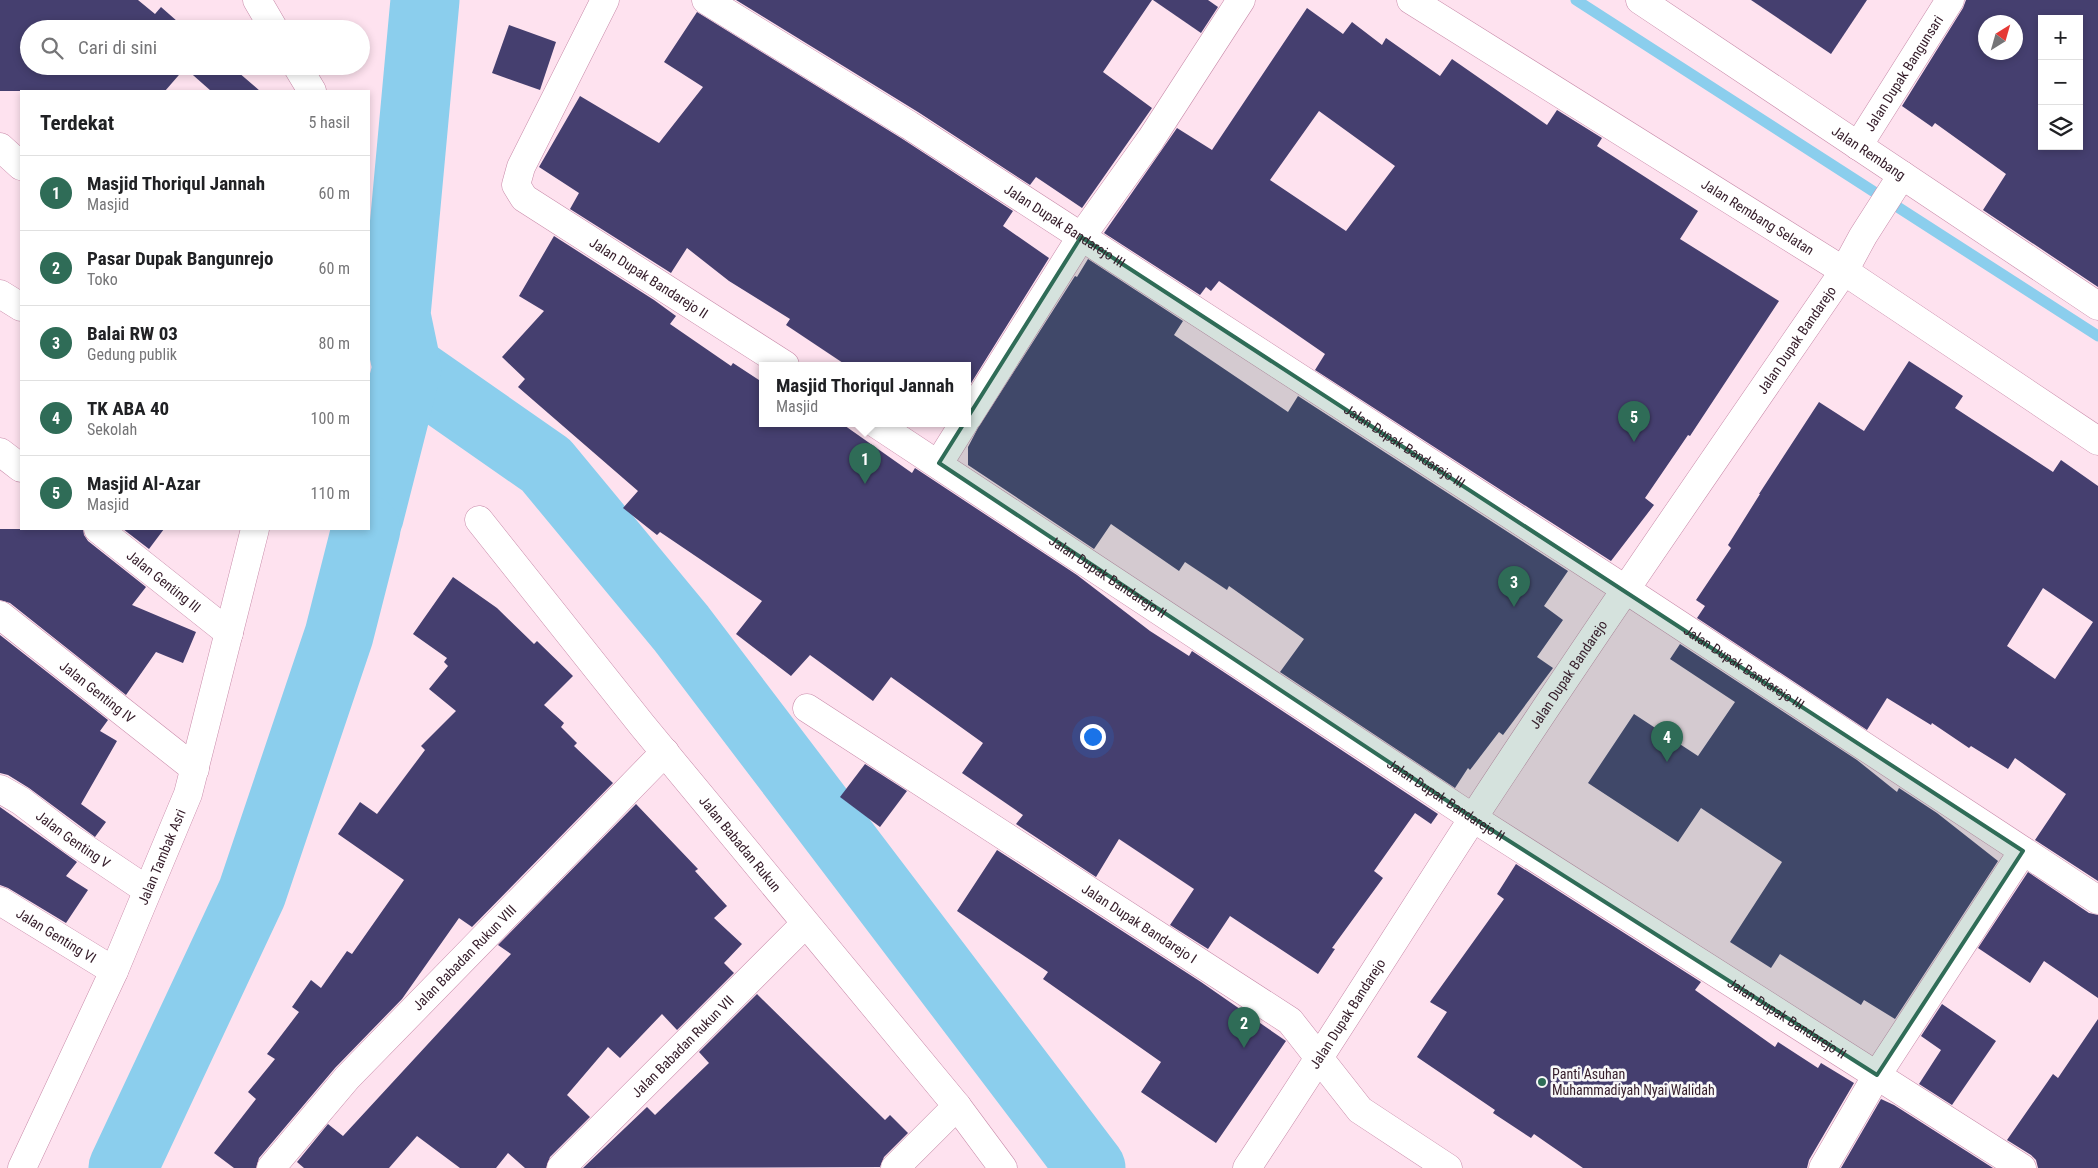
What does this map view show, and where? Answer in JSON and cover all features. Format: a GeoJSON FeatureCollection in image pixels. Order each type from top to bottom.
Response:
{"type":"FeatureCollection","features":[{"type":"Feature","properties":{"kind":"street"},"geometry":{"type":"LineString","coordinates":[[257,0],[269,20]]}},
{"type":"Feature","properties":{"kind":"street","name":"Jalan Dupak Bandarejo II"},"geometry":{"type":"LineString","coordinates":[[605,0],[521,167],[516,185],[524,198],[780,362]]}},
{"type":"Feature","properties":{"kind":"street","name":"Jalan Dupak Bandarejo III"},"geometry":{"type":"LineString","coordinates":[[706,0],[909,125],[1626,589],[2098,900]]}},
{"type":"Feature","properties":{"kind":"street"},"geometry":{"type":"LineString","coordinates":[[971,412],[1081,237],[1151,139],[1241,0]]}},
{"type":"Feature","properties":{"kind":"street","name":"Jalan Rembang Selatan"},"geometry":{"type":"LineString","coordinates":[[1411,0],[1844,271],[2098,440]]}},
{"type":"Feature","properties":{"kind":"street","name":"Jalan Rembang"},"geometry":{"type":"LineString","coordinates":[[1640,0],[1858,146],[1899,180],[2098,306]]}},
{"type":"Feature","properties":{"kind":"street","name":"Jalan Dupak Bangunsari"},"geometry":{"type":"LineString","coordinates":[[1858,146],[1950,0]]}},
{"type":"Feature","properties":{"kind":"street"},"geometry":{"type":"LineString","coordinates":[[302,75],[311,90]]}},
{"type":"Feature","properties":{"kind":"street"},"geometry":{"type":"LineString","coordinates":[[0,147],[20,165]]}},
{"type":"Feature","properties":{"kind":"street","name":"Jalan Dupak Bandarejo"},"geometry":{"type":"LineString","coordinates":[[1247,1168],[1319,1060],[1473,818],[1626,589],[1844,271],[1863,236],[1899,180]]}},
{"type":"Feature","properties":{"kind":"street"},"geometry":{"type":"LineString","coordinates":[[0,294],[20,306]]}},
{"type":"Feature","properties":{"kind":"street","name":"Jalan Dupak Bandarejo II"},"geometry":{"type":"LineString","coordinates":[[881,427],[1473,818],[2022,1168]]}},
{"type":"Feature","properties":{"kind":"street"},"geometry":{"type":"LineString","coordinates":[[938,463],[961,427]]}},
{"type":"Feature","properties":{"kind":"street"},"geometry":{"type":"LineString","coordinates":[[0,452],[20,467]]}},
{"type":"Feature","properties":{"kind":"street","name":"Jalan Babadan Rukun"},"geometry":{"type":"LineString","coordinates":[[479,520],[805,924],[957,1106],[1003,1168]]}},
{"type":"Feature","properties":{"kind":"street","name":"Jalan Genting III"},"geometry":{"type":"LineString","coordinates":[[99,530],[229,632]]}},
{"type":"Feature","properties":{"kind":"street","name":"Jalan Tambak Asri"},"geometry":{"type":"LineString","coordinates":[[22,1168],[114,971],[188,794],[255,530]]}},
{"type":"Feature","properties":{"kind":"street","name":"Jalan Genting IV"},"geometry":{"type":"LineString","coordinates":[[0,615],[194,769]]}},
{"type":"Feature","properties":{"kind":"street","name":"Jalan Dupak Bandarejo I"},"geometry":{"type":"LineString","coordinates":[[807,708],[1290,1021],[1360,1110],[1448,1168]]}},
{"type":"Feature","properties":{"kind":"street","name":"Jalan Babadan Rukun VIII"},"geometry":{"type":"LineString","coordinates":[[271,1168],[347,1078],[665,752]]}},
{"type":"Feature","properties":{"kind":"street","name":"Jalan Genting V"},"geometry":{"type":"LineString","coordinates":[[0,789],[21,801],[71,839],[147,890]]}},
{"type":"Feature","properties":{"kind":"street"},"geometry":{"type":"LineString","coordinates":[[1823,1168],[1877,1075],[2023,851]]}},
{"type":"Feature","properties":{"kind":"street","name":"Jalan Genting VI"},"geometry":{"type":"LineString","coordinates":[[0,901],[114,971]]}},
{"type":"Feature","properties":{"kind":"street","name":"Jalan Babadan Rukun VII"},"geometry":{"type":"LineString","coordinates":[[561,1168],[805,924]]}},
{"type":"Feature","properties":{"kind":"street"},"geometry":{"type":"LineString","coordinates":[[895,1168],[957,1106]]}},
{"type":"Feature","properties":{"kind":"highlighted area"},"geometry":{"type":"Polygon","coordinates":[[[1081,237],[2023,851],[1877,1075],[1473,818],[939,463],[1081,237]]]}},
{"type":"Feature","properties":{"kind":"building"},"geometry":{"type":"Polygon","coordinates":[[[0,0],[138,0],[155,14],[161,7],[176,20],[20,20],[20,75],[179,75],[166,90],[0,91],[0,0]]]}},
{"type":"Feature","properties":{"kind":"building"},"geometry":{"type":"Polygon","coordinates":[[[736,0],[1152,0],[1103,72],[1152,108],[1082,208],[1036,177],[1030,185],[918,112],[736,0]]]}},
{"type":"Feature","properties":{"kind":"building"},"geometry":{"type":"Polygon","coordinates":[[[1153,0],[1208,0],[1218,7],[1201,33],[1153,0]]]}},
{"type":"Feature","properties":{"kind":"building"},"geometry":{"type":"Polygon","coordinates":[[[1751,0],[1867,0],[1831,54],[1751,0]]]}},
{"type":"Feature","properties":{"kind":"building"},"geometry":{"type":"Polygon","coordinates":[[[1966,0],[2098,0],[2098,287],[1983,210],[2006,174],[1935,123],[1932,127],[1902,106],[1963,8],[1966,0]]]}},
{"type":"Feature","properties":{"kind":"building"},"geometry":{"type":"Polygon","coordinates":[[[1307,8],[1343,34],[1352,22],[1382,45],[1386,38],[1440,76],[1452,59],[1547,125],[1557,110],[1602,138],[1597,146],[1698,211],[1680,239],[1779,301],[1690,436],[1688,435],[1645,498],[1654,505],[1611,561],[1315,370],[1325,354],[1219,281],[1211,291],[1206,287],[1200,295],[1104,233],[1177,128],[1212,150],[1307,8]],[[1319,111],[1270,180],[1346,231],[1395,166],[1319,111]]]}},
{"type":"Feature","properties":{"kind":"building"},"geometry":{"type":"Polygon","coordinates":[[[697,12],[901,138],[1013,211],[1003,226],[1049,258],[971,383],[971,362],[842,362],[786,325],[790,319],[729,281],[687,248],[671,273],[570,209],[579,193],[539,167],[580,96],[659,143],[703,87],[664,62],[697,12]]]}},
{"type":"Feature","properties":{"kind":"building"},"geometry":{"type":"Polygon","coordinates":[[[509,25],[556,42],[540,90],[492,73],[509,25]]]}},
{"type":"Feature","properties":{"kind":"building"},"geometry":{"type":"Polygon","coordinates":[[[193,75],[241,75],[259,90],[210,90],[193,75]]]}},
{"type":"Feature","properties":{"kind":"building"},"geometry":{"type":"Polygon","coordinates":[[[554,236],[676,316],[670,324],[731,366],[733,363],[759,380],[759,427],[847,427],[912,473],[915,468],[1077,575],[1150,631],[1189,656],[1192,651],[1438,814],[1431,824],[1415,813],[1374,871],[1383,878],[1332,948],[1335,949],[1318,974],[1230,916],[1208,949],[1170,925],[1194,889],[1119,839],[1096,877],[1016,824],[1023,815],[962,773],[983,743],[891,677],[873,701],[810,655],[791,676],[736,634],[762,601],[660,532],[657,535],[623,508],[638,491],[518,387],[525,379],[502,357],[544,311],[519,296],[554,236]]]}},
{"type":"Feature","properties":{"kind":"building"},"geometry":{"type":"Polygon","coordinates":[[[1088,259],[1183,321],[1174,335],[1288,412],[1298,396],[1568,571],[1544,606],[1563,620],[1537,657],[1553,668],[1503,735],[1499,732],[1470,770],[1468,768],[1455,788],[1280,672],[1304,639],[1229,586],[1227,590],[1185,562],[1179,571],[1111,524],[1094,549],[968,465],[968,447],[978,428],[1075,276],[1077,277],[1088,259]]]}},
{"type":"Feature","properties":{"kind":"building"},"geometry":{"type":"Polygon","coordinates":[[[1909,361],[1963,396],[1955,408],[2053,472],[2061,460],[2098,486],[2098,881],[2035,840],[2066,794],[2015,758],[2008,769],[1971,746],[1969,748],[1932,723],[1931,725],[1887,698],[1867,730],[1697,618],[1705,606],[1696,600],[1731,548],[1728,545],[1759,494],[1819,402],[1864,431],[1909,361]],[[2043,588],[2007,646],[2055,679],[2093,622],[2043,588]]]}},
{"type":"Feature","properties":{"kind":"building"},"geometry":{"type":"Polygon","coordinates":[[[0,529],[83,530],[88,541],[146,587],[132,605],[196,632],[183,663],[156,652],[126,695],[10,603],[0,600],[0,529]]]}},
{"type":"Feature","properties":{"kind":"building"},"geometry":{"type":"Polygon","coordinates":[[[124,530],[163,530],[149,549],[124,530]]]}},
{"type":"Feature","properties":{"kind":"building"},"geometry":{"type":"Polygon","coordinates":[[[453,577],[497,608],[534,644],[537,641],[573,676],[544,705],[564,723],[561,727],[577,743],[574,746],[613,783],[472,927],[459,918],[402,999],[335,1068],[259,1158],[256,1168],[234,1168],[214,1153],[256,1099],[248,1092],[275,1059],[267,1054],[299,1012],[292,1007],[311,980],[321,988],[347,951],[352,954],[404,880],[338,834],[360,802],[377,814],[425,750],[421,746],[456,711],[429,689],[448,666],[444,662],[447,658],[413,634],[453,577]]]}},
{"type":"Feature","properties":{"kind":"building"},"geometry":{"type":"Polygon","coordinates":[[[0,635],[108,720],[100,731],[117,741],[81,804],[106,822],[95,837],[29,788],[8,775],[0,773],[0,635]]]}},
{"type":"Feature","properties":{"kind":"building"},"geometry":{"type":"Polygon","coordinates":[[[1680,644],[1857,760],[1897,792],[1899,788],[1937,813],[1998,861],[1895,1019],[1864,1000],[1861,1005],[1780,954],[1771,968],[1730,942],[1782,862],[1701,808],[1678,842],[1588,783],[1634,714],[1698,756],[1735,702],[1670,659],[1680,644]]]}},
{"type":"Feature","properties":{"kind":"building"},"geometry":{"type":"Polygon","coordinates":[[[865,764],[907,791],[880,827],[840,797],[865,764]]]}},
{"type":"Feature","properties":{"kind":"building"},"geometry":{"type":"Polygon","coordinates":[[[636,804],[698,869],[695,871],[727,906],[714,918],[742,944],[724,963],[734,973],[677,1030],[662,1014],[620,1058],[608,1047],[567,1095],[590,1117],[550,1157],[546,1168],[525,1168],[508,1153],[496,1168],[460,1168],[417,1136],[389,1168],[304,1168],[297,1162],[328,1124],[343,1136],[511,954],[498,945],[636,804]]]}},
{"type":"Feature","properties":{"kind":"building"},"geometry":{"type":"Polygon","coordinates":[[[0,807],[77,862],[66,876],[88,890],[66,923],[0,885],[0,807]]]}},
{"type":"Feature","properties":{"kind":"building"},"geometry":{"type":"Polygon","coordinates":[[[997,850],[1201,982],[1286,1041],[1216,1143],[1141,1092],[1161,1062],[1043,979],[1048,972],[957,911],[997,850]]]}},
{"type":"Feature","properties":{"kind":"building"},"geometry":{"type":"Polygon","coordinates":[[[1516,864],[1701,982],[1695,990],[1775,1047],[1778,1042],[1818,1068],[1821,1063],[1854,1083],[1809,1160],[1807,1168],[1583,1168],[1534,1134],[1531,1138],[1493,1113],[1495,1110],[1417,1057],[1447,1012],[1430,1002],[1504,899],[1497,894],[1516,864]]]}},
{"type":"Feature","properties":{"kind":"building"},"geometry":{"type":"Polygon","coordinates":[[[2028,872],[2089,913],[2098,915],[2098,998],[2044,961],[2030,983],[1978,948],[2028,872]]]}},
{"type":"Feature","properties":{"kind":"building"},"geometry":{"type":"Polygon","coordinates":[[[757,994],[885,1120],[890,1115],[908,1133],[884,1157],[880,1167],[583,1168],[647,1107],[655,1115],[709,1063],[699,1052],[757,994]]]}},
{"type":"Feature","properties":{"kind":"building"},"geometry":{"type":"Polygon","coordinates":[[[1942,1004],[1996,1041],[1952,1105],[1919,1084],[1941,1050],[1921,1036],[1942,1004]]]}},
{"type":"Feature","properties":{"kind":"building"},"geometry":{"type":"Polygon","coordinates":[[[2098,1019],[2098,1168],[2038,1168],[2036,1160],[2031,1155],[2007,1140],[2053,1074],[2058,1078],[2098,1019]]]}},
{"type":"Feature","properties":{"kind":"building"},"geometry":{"type":"Polygon","coordinates":[[[1881,1099],[1894,1105],[1993,1168],[1841,1168],[1881,1099]]]}},
{"type":"Feature","properties":{"kind":"waterway"},"geometry":{"type":"LineString","coordinates":[[370,513],[407,368],[396,315],[425,0]]}},
{"type":"Feature","properties":{"kind":"waterway"},"geometry":{"type":"LineString","coordinates":[[1576,0],[2098,336]]}},
{"type":"Feature","properties":{"kind":"waterway"},"geometry":{"type":"LineString","coordinates":[[407,368],[546,465],[681,628],[1091,1168]]}},
{"type":"Feature","properties":{"kind":"waterway"},"geometry":{"type":"LineString","coordinates":[[123,1168],[252,893],[339,635],[366,530]]}},
{"type":"Feature","properties":{"kind":"place","name":"Masjid Al-Azar"},"geometry":{"type":"Point","coordinates":[1634,442]}},
{"type":"Feature","properties":{"kind":"place","name":"Masjid Thoriqul Jannah"},"geometry":{"type":"Point","coordinates":[865,484]}},
{"type":"Feature","properties":{"kind":"place","name":"Balai RW 03"},"geometry":{"type":"Point","coordinates":[1514,607]}},
{"type":"Feature","properties":{"kind":"place","name":"TK ABA 40"},"geometry":{"type":"Point","coordinates":[1667,762]}},
{"type":"Feature","properties":{"kind":"place","name":"Pasar Dupak Bangunrejo"},"geometry":{"type":"Point","coordinates":[1244,1048]}},
{"type":"Feature","properties":{"kind":"place","name":"Panti Asuhan Muhammadiyah Nyai Walidah"},"geometry":{"type":"Point","coordinates":[1542,1082]}}]}
